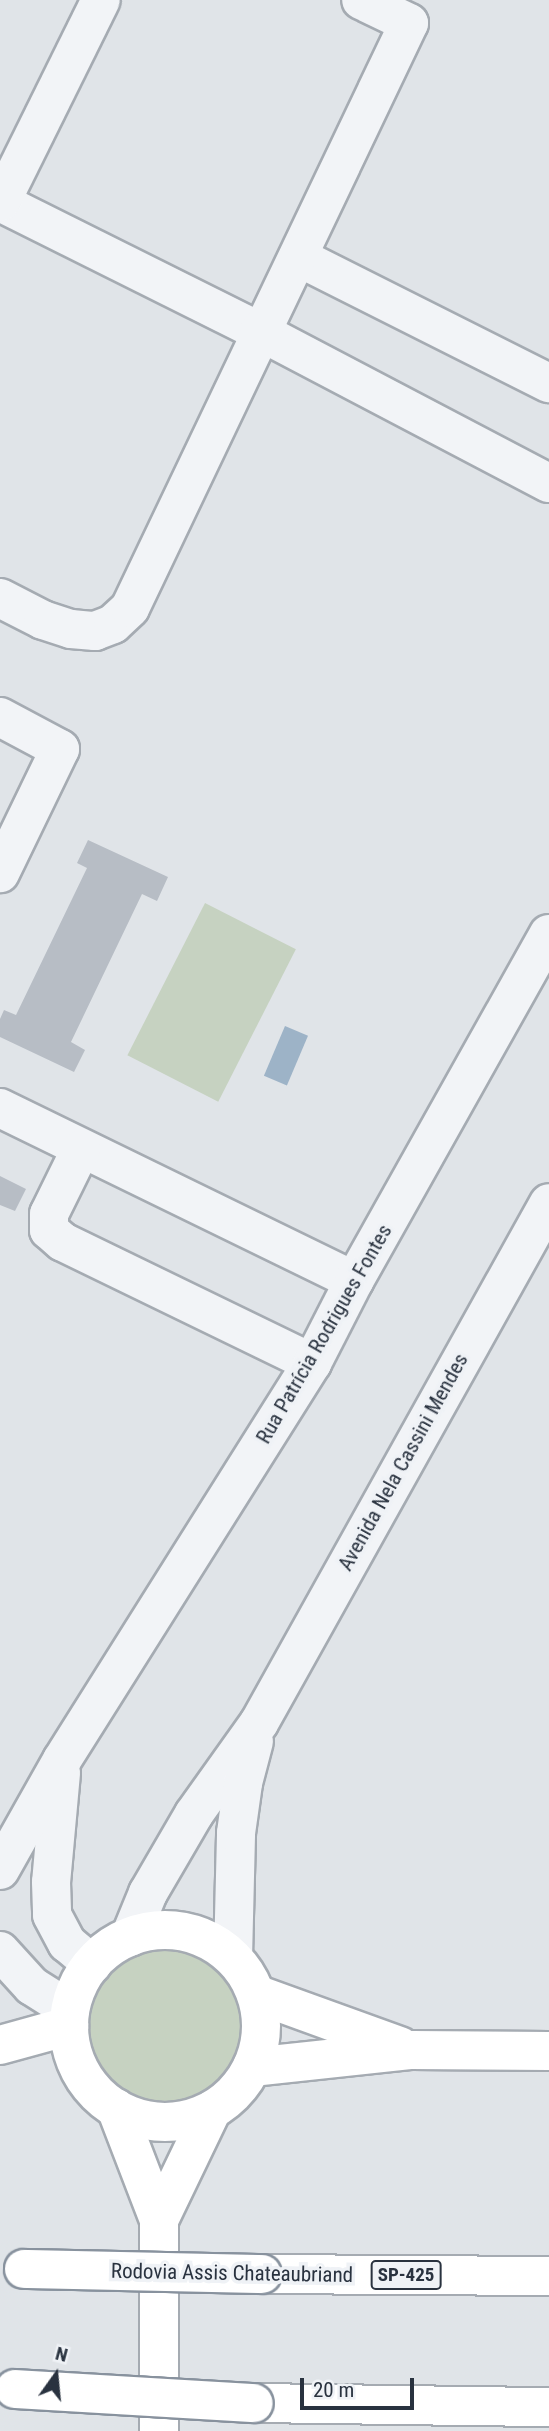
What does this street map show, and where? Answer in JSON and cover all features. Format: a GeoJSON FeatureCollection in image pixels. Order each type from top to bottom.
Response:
{"type":"FeatureCollection","features":[{"type":"Feature","properties":{"kind":"main road"},"geometry":{"type":"LineString","coordinates":[[176,1931],[207,1940],[233,1958],[256,1994],[260,2008],[261,2039],[252,2067],[235,2092],[212,2110],[196,2118],[163,2122],[146,2121],[116,2108],[91,2087],[81,2074],[70,2042],[69,2018],[78,1986],[92,1964],[116,1944],[145,1932],[176,1931]]}},
{"type":"Feature","properties":{"kind":"main road"},"geometry":{"type":"LineString","coordinates":[[256,1994],[412,2050]]}},
{"type":"Feature","properties":{"kind":"main road"},"geometry":{"type":"LineString","coordinates":[[0,2045],[69,2018]]}},
{"type":"Feature","properties":{"kind":"main road"},"geometry":{"type":"LineString","coordinates":[[252,2067],[412,2050],[549,2051]]}},
{"type":"Feature","properties":{"kind":"main road"},"geometry":{"type":"LineString","coordinates":[[116,2108],[159,2220],[159,2431]]}},
{"type":"Feature","properties":{"kind":"main road"},"geometry":{"type":"LineString","coordinates":[[159,2220],[212,2110]]}},
{"type":"Feature","properties":{"kind":"main road","name":"Rodovia Assis Chateaubriand"},"geometry":{"type":"LineString","coordinates":[[12,2268],[262,2274],[549,2276]]}},
{"type":"Feature","properties":{"kind":"main road"},"geometry":{"type":"LineString","coordinates":[[8,2388],[254,2403],[549,2407]]}},
{"type":"Feature","properties":{"kind":"street"},"geometry":{"type":"LineString","coordinates":[[101,0],[1,202],[259,331],[549,483]]}},
{"type":"Feature","properties":{"kind":"street"},"geometry":{"type":"LineString","coordinates":[[0,598],[43,620],[71,629],[95,631],[113,624],[130,608],[259,331],[298,257],[409,23],[361,0]]}},
{"type":"Feature","properties":{"kind":"street"},"geometry":{"type":"LineString","coordinates":[[298,257],[549,383]]}},
{"type":"Feature","properties":{"kind":"street"},"geometry":{"type":"LineString","coordinates":[[0,717],[60,748],[0,873]]}},
{"type":"Feature","properties":{"kind":"street","name":"Rua Patrícia Rodrigues Fontes"},"geometry":{"type":"LineString","coordinates":[[0,1870],[62,1760],[312,1363],[354,1281],[549,934]]}},
{"type":"Feature","properties":{"kind":"street"},"geometry":{"type":"LineString","coordinates":[[0,1108],[354,1281]]}},
{"type":"Feature","properties":{"kind":"street"},"geometry":{"type":"LineString","coordinates":[[81,1149],[49,1214],[49,1230],[63,1242],[312,1363]]}},
{"type":"Feature","properties":{"kind":"street","name":"Avenida Nela Cassini Mendes"},"geometry":{"type":"LineString","coordinates":[[130,1937],[148,1893],[194,1814],[259,1723],[549,1203]]}},
{"type":"Feature","properties":{"kind":"street","name":"Avenida Nela Cassini Mendes"},"geometry":{"type":"LineString","coordinates":[[233,1958],[236,1833],[243,1783],[259,1723]]}},
{"type":"Feature","properties":{"kind":"street","name":"Rua Patrícia Rodrigues Fontes"},"geometry":{"type":"LineString","coordinates":[[62,1760],[51,1882],[52,1915],[67,1943],[92,1964]]}},
{"type":"Feature","properties":{"kind":"street"},"geometry":{"type":"LineString","coordinates":[[0,1951],[32,1986],[69,2018]]}},
{"type":"Feature","properties":{"kind":"green space"},"geometry":{"type":"Polygon","coordinates":[[[205,903],[296,949],[218,1102],[127,1055],[205,903]]]}},
{"type":"Feature","properties":{"kind":"green space"},"geometry":{"type":"Polygon","coordinates":[[[165,1940],[198,1947],[226,1966],[245,1994],[252,2027],[245,2060],[226,2088],[198,2107],[165,2114],[132,2107],[104,2088],[85,2060],[78,2027],[85,1994],[104,1966],[132,1947],[165,1940]]]}},
{"type":"Feature","properties":{"kind":"water"},"geometry":{"type":"Polygon","coordinates":[[[285,1026],[308,1036],[287,1085],[264,1076],[285,1026]]]}},
{"type":"Feature","properties":{"kind":"building"},"geometry":{"type":"Polygon","coordinates":[[[88,840],[168,877],[157,901],[142,894],[71,1042],[85,1050],[74,1072],[0,1037],[0,1019],[4,1010],[16,1015],[87,868],[77,863],[88,840]]]}},
{"type":"Feature","properties":{"kind":"building"},"geometry":{"type":"Polygon","coordinates":[[[0,1176],[26,1189],[15,1211],[0,1205],[0,1176]]]}}]}
